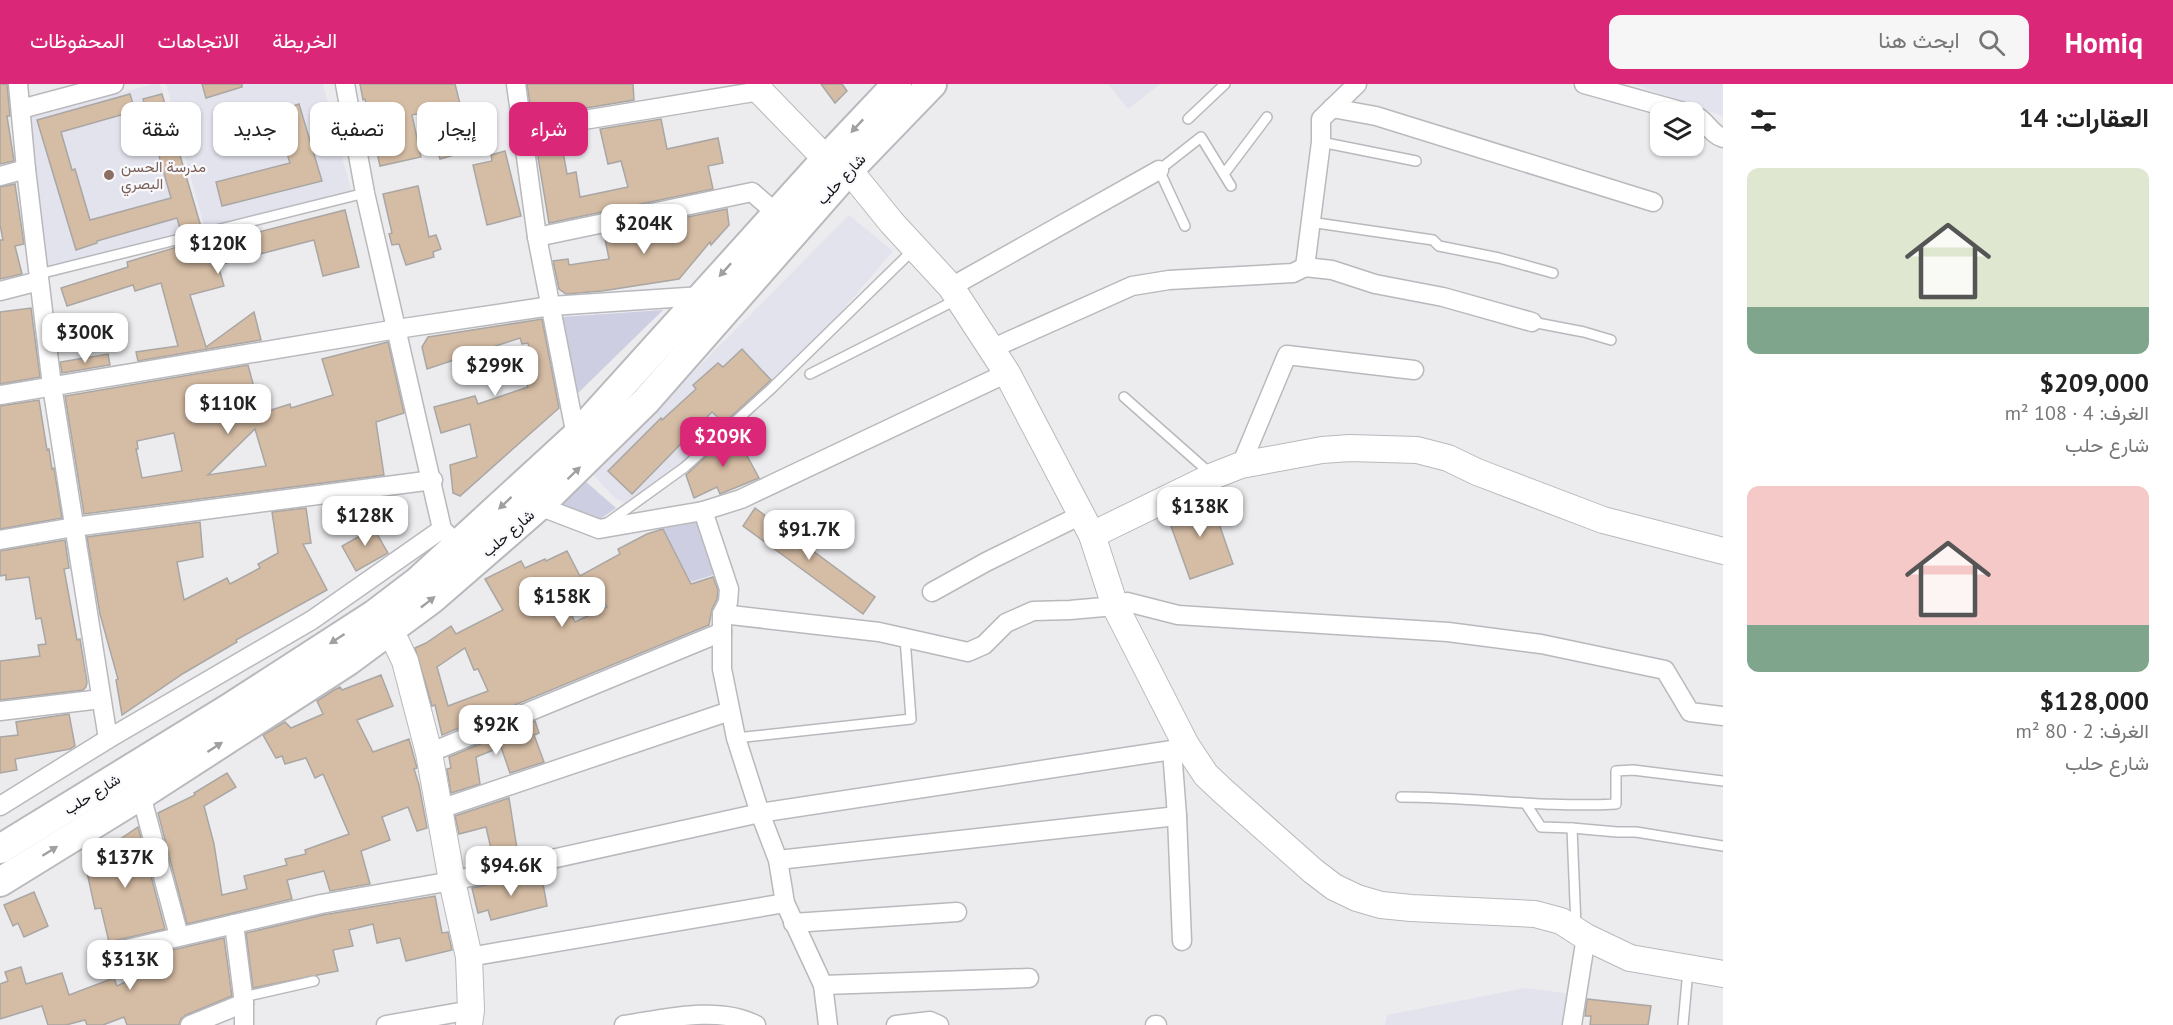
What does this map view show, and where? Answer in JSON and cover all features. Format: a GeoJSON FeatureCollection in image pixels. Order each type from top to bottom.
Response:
{"type":"FeatureCollection","features":[{"type":"Feature","properties":{"kind":"main road","name":"شارع حلب"},"geometry":{"type":"LineString","coordinates":[[458,546],[539,506],[646,401],[837,165],[897,84]]}},
{"type":"Feature","properties":{"kind":"main road","name":"شارع حلب"},"geometry":{"type":"LineString","coordinates":[[0,882],[141,795],[348,661],[417,582],[576,436],[777,214],[932,84]]}},
{"type":"Feature","properties":{"kind":"main road","name":"شارع حلب"},"geometry":{"type":"LineString","coordinates":[[0,849],[228,709],[382,623]]}},
{"type":"Feature","properties":{"kind":"street"},"geometry":{"type":"LineString","coordinates":[[18,84],[52,386],[108,740]]}},
{"type":"Feature","properties":{"kind":"street"},"geometry":{"type":"LineString","coordinates":[[21,109],[114,84]]}},
{"type":"Feature","properties":{"kind":"street"},"geometry":{"type":"LineString","coordinates":[[0,806],[312,621],[458,546],[433,480],[365,193],[345,84]]}},
{"type":"Feature","properties":{"kind":"street"},"geometry":{"type":"LineString","coordinates":[[516,84],[519,102]]}},
{"type":"Feature","properties":{"kind":"street"},"geometry":{"type":"LineString","coordinates":[[1305,267],[1321,142],[1321,119],[1357,84]]}},
{"type":"Feature","properties":{"kind":"street"},"geometry":{"type":"LineString","coordinates":[[1584,84],[1650,102]]}},
{"type":"Feature","properties":{"kind":"street"},"geometry":{"type":"LineString","coordinates":[[588,118],[759,87],[837,165],[955,293],[1007,374],[1087,525],[1115,606],[1179,748],[1223,791],[1334,887],[1356,898],[1381,905],[1534,914],[1562,921],[1581,934],[1630,958],[1723,974]]}},
{"type":"Feature","properties":{"kind":"street"},"geometry":{"type":"LineString","coordinates":[[1332,108],[1376,116],[1653,202]]}},
{"type":"Feature","properties":{"kind":"street"},"geometry":{"type":"LineString","coordinates":[[1704,123],[1715,135],[1723,138]]}},
{"type":"Feature","properties":{"kind":"street"},"geometry":{"type":"LineString","coordinates":[[526,156],[537,237],[576,436]]}},
{"type":"Feature","properties":{"kind":"street"},"geometry":{"type":"LineString","coordinates":[[0,176],[26,169]]}},
{"type":"Feature","properties":{"kind":"street"},"geometry":{"type":"LineString","coordinates":[[955,293],[1159,170]]}},
{"type":"Feature","properties":{"kind":"street"},"geometry":{"type":"LineString","coordinates":[[537,237],[752,192],[777,214]]}},
{"type":"Feature","properties":{"kind":"street"},"geometry":{"type":"LineString","coordinates":[[991,349],[1132,286],[1169,280],[1293,273],[1305,267],[1332,270],[1374,284],[1443,297],[1532,322]]}},
{"type":"Feature","properties":{"kind":"street"},"geometry":{"type":"LineString","coordinates":[[0,291],[39,278]]}},
{"type":"Feature","properties":{"kind":"street"},"geometry":{"type":"LineString","coordinates":[[0,394],[397,328],[551,306],[702,296]]}},
{"type":"Feature","properties":{"kind":"street"},"geometry":{"type":"LineString","coordinates":[[1241,465],[1287,355],[1414,370]]}},
{"type":"Feature","properties":{"kind":"street"},"geometry":{"type":"LineString","coordinates":[[539,506],[599,529],[703,511],[741,499],[1007,374]]}},
{"type":"Feature","properties":{"kind":"street"},"geometry":{"type":"LineString","coordinates":[[932,592],[986,562],[1241,465],[1322,450],[1350,448],[1417,450],[1448,458],[1477,472],[1603,520],[1723,551]]}},
{"type":"Feature","properties":{"kind":"street"},"geometry":{"type":"LineString","coordinates":[[0,540],[74,527],[433,480]]}},
{"type":"Feature","properties":{"kind":"street"},"geometry":{"type":"LineString","coordinates":[[703,511],[729,589],[722,623],[722,669],[736,738],[778,860],[785,903],[822,985],[828,1025]]}},
{"type":"Feature","properties":{"kind":"street"},"geometry":{"type":"LineString","coordinates":[[429,753],[722,623],[879,632],[968,652],[984,645],[1006,623],[1033,610],[1070,610],[1115,606],[1127,602],[1178,615],[1392,627],[1541,644],[1665,670],[1690,712],[1723,716]]}},
{"type":"Feature","properties":{"kind":"street"},"geometry":{"type":"LineString","coordinates":[[382,623],[396,642],[408,672],[429,753],[452,881],[470,957],[470,1017],[386,1025]]}},
{"type":"Feature","properties":{"kind":"street"},"geometry":{"type":"LineString","coordinates":[[0,711],[101,699]]}},
{"type":"Feature","properties":{"kind":"street"},"geometry":{"type":"LineString","coordinates":[[440,809],[730,711]]}},
{"type":"Feature","properties":{"kind":"street"},"geometry":{"type":"LineString","coordinates":[[110,953],[321,904],[452,881],[760,813],[1179,748]]}},
{"type":"Feature","properties":{"kind":"street"},"geometry":{"type":"LineString","coordinates":[[1179,748],[1177,816],[1182,941]]}},
{"type":"Feature","properties":{"kind":"street"},"geometry":{"type":"LineString","coordinates":[[141,795],[178,936]]}},
{"type":"Feature","properties":{"kind":"street"},"geometry":{"type":"LineString","coordinates":[[778,860],[1177,816]]}},
{"type":"Feature","properties":{"kind":"street"},"geometry":{"type":"LineString","coordinates":[[470,957],[785,903]]}},
{"type":"Feature","properties":{"kind":"street"},"geometry":{"type":"LineString","coordinates":[[793,923],[957,912]]}},
{"type":"Feature","properties":{"kind":"street"},"geometry":{"type":"LineString","coordinates":[[234,924],[244,1025]]}},
{"type":"Feature","properties":{"kind":"street"},"geometry":{"type":"LineString","coordinates":[[1572,1025],[1581,934]]}},
{"type":"Feature","properties":{"kind":"street"},"geometry":{"type":"LineString","coordinates":[[822,985],[1029,978]]}},
{"type":"Feature","properties":{"kind":"street"},"geometry":{"type":"LineString","coordinates":[[190,1025],[243,1000]]}},
{"type":"Feature","properties":{"kind":"street"},"geometry":{"type":"LineString","coordinates":[[624,1025],[692,1015],[725,1016],[756,1025]]}},
{"type":"Feature","properties":{"kind":"street"},"geometry":{"type":"LineString","coordinates":[[896,1025],[930,1021],[939,1025]]}},
{"type":"Feature","properties":{"kind":"lane"},"geometry":{"type":"LineString","coordinates":[[1188,119],[1226,84]]}},
{"type":"Feature","properties":{"kind":"lane"},"geometry":{"type":"LineString","coordinates":[[1224,174],[1267,117]]}},
{"type":"Feature","properties":{"kind":"lane"},"geometry":{"type":"LineString","coordinates":[[1185,226],[1159,170],[1201,137],[1232,186]]}},
{"type":"Feature","properties":{"kind":"lane"},"geometry":{"type":"LineString","coordinates":[[1321,142],[1416,161]]}},
{"type":"Feature","properties":{"kind":"lane"},"geometry":{"type":"LineString","coordinates":[[39,278],[365,193]]}},
{"type":"Feature","properties":{"kind":"lane"},"geometry":{"type":"LineString","coordinates":[[1310,222],[1433,240],[1439,246],[1499,258],[1553,273]]}},
{"type":"Feature","properties":{"kind":"lane"},"geometry":{"type":"LineString","coordinates":[[599,529],[685,467],[772,388],[915,248]]}},
{"type":"Feature","properties":{"kind":"lane"},"geometry":{"type":"LineString","coordinates":[[810,374],[955,293]]}},
{"type":"Feature","properties":{"kind":"lane"},"geometry":{"type":"LineString","coordinates":[[1532,322],[1584,332],[1611,340]]}},
{"type":"Feature","properties":{"kind":"lane"},"geometry":{"type":"LineString","coordinates":[[1124,397],[1213,476]]}},
{"type":"Feature","properties":{"kind":"lane"},"geometry":{"type":"LineString","coordinates":[[736,738],[910,719],[905,638]]}},
{"type":"Feature","properties":{"kind":"lane"},"geometry":{"type":"LineString","coordinates":[[1401,797],[1446,797],[1577,806],[1616,804],[1616,771],[1633,770],[1723,781]]}},
{"type":"Feature","properties":{"kind":"lane"},"geometry":{"type":"LineString","coordinates":[[1526,804],[1541,827],[1636,831],[1723,846]]}},
{"type":"Feature","properties":{"kind":"lane"},"geometry":{"type":"LineString","coordinates":[[1572,828],[1581,934]]}},
{"type":"Feature","properties":{"kind":"lane"},"geometry":{"type":"LineString","coordinates":[[1683,1025],[1688,968]]}},
{"type":"Feature","properties":{"kind":"lane"},"geometry":{"type":"LineString","coordinates":[[243,1000],[314,981]]}},
{"type":"Feature","properties":{"kind":"shaded area","name":"مدرسة الحسن البصري"},"geometry":{"type":"Polygon","coordinates":[[[160,84],[165,102],[121,102],[121,156],[181,156],[203,230],[42,270],[26,119],[160,84]]]}},
{"type":"Feature","properties":{"kind":"shaded area"},"geometry":{"type":"Polygon","coordinates":[[[166,84],[323,84],[328,102],[310,102],[310,156],[342,156],[351,190],[205,230],[185,156],[201,156],[201,102],[171,102],[166,84]]]}},
{"type":"Feature","properties":{"kind":"shaded area"},"geometry":{"type":"Polygon","coordinates":[[[1108,84],[1160,84],[1128,109],[1108,84]]]}},
{"type":"Feature","properties":{"kind":"shaded area"},"geometry":{"type":"Polygon","coordinates":[[[1633,84],[1723,84],[1723,116],[1704,110],[1704,102],[1681,102],[1633,84]]]}},
{"type":"Feature","properties":{"kind":"shaded area"},"geometry":{"type":"Polygon","coordinates":[[[849,215],[893,251],[830,325],[766,390],[670,473],[625,503],[615,498],[592,474],[849,215]]]}},
{"type":"Feature","properties":{"kind":"shaded area"},"geometry":{"type":"Polygon","coordinates":[[[663,310],[575,396],[561,317],[663,310]]]}},
{"type":"Feature","properties":{"kind":"shaded area"},"geometry":{"type":"Polygon","coordinates":[[[584,480],[616,508],[596,522],[556,502],[584,480]]]}},
{"type":"Feature","properties":{"kind":"shaded area"},"geometry":{"type":"Polygon","coordinates":[[[700,522],[716,574],[691,582],[663,528],[700,522]]]}},
{"type":"Feature","properties":{"kind":"shaded area"},"geometry":{"type":"Polygon","coordinates":[[[1525,988],[1574,994],[1569,1025],[1385,1025],[1387,1015],[1525,988]]]}},
{"type":"Feature","properties":{"kind":"building"},"geometry":{"type":"Polygon","coordinates":[[[0,84],[7,84],[10,116],[7,116],[14,161],[0,164],[0,84]]]}},
{"type":"Feature","properties":{"kind":"building"},"geometry":{"type":"Polygon","coordinates":[[[202,84],[242,84],[242,87],[206,98],[202,84]]]}},
{"type":"Feature","properties":{"kind":"building"},"geometry":{"type":"Polygon","coordinates":[[[360,84],[455,84],[460,102],[417,102],[417,114],[412,115],[417,138],[417,156],[421,157],[380,166],[378,156],[405,156],[405,102],[366,102],[365,99],[363,100],[360,84]]]}},
{"type":"Feature","properties":{"kind":"building"},"geometry":{"type":"Polygon","coordinates":[[[527,84],[633,84],[634,100],[588,108],[588,102],[530,102],[527,84]]]}},
{"type":"Feature","properties":{"kind":"building"},"geometry":{"type":"Polygon","coordinates":[[[821,84],[842,84],[847,91],[835,103],[821,84]]]}},
{"type":"Feature","properties":{"kind":"building"},"geometry":{"type":"Polygon","coordinates":[[[130,94],[132,102],[121,102],[121,115],[61,132],[90,220],[171,198],[159,156],[180,156],[201,227],[181,232],[177,218],[97,241],[97,243],[76,250],[37,120],[130,94]]]}},
{"type":"Feature","properties":{"kind":"building"},"geometry":{"type":"Polygon","coordinates":[[[162,94],[164,102],[144,102],[143,99],[162,94]]]}},
{"type":"Feature","properties":{"kind":"building"},"geometry":{"type":"Polygon","coordinates":[[[298,104],[310,141],[310,156],[315,156],[322,181],[222,206],[216,182],[290,163],[288,156],[298,156],[298,104]]]}},
{"type":"Feature","properties":{"kind":"building"},"geometry":{"type":"Polygon","coordinates":[[[661,119],[667,149],[718,138],[723,163],[708,166],[713,189],[549,223],[538,156],[564,156],[567,174],[576,172],[580,197],[628,187],[621,161],[608,164],[600,129],[661,119]]]}},
{"type":"Feature","properties":{"kind":"building"},"geometry":{"type":"Polygon","coordinates":[[[505,151],[521,216],[487,225],[473,165],[492,161],[491,156],[497,156],[497,153],[505,151]]]}},
{"type":"Feature","properties":{"kind":"building"},"geometry":{"type":"Polygon","coordinates":[[[15,184],[24,244],[15,246],[22,274],[0,279],[0,240],[3,240],[0,225],[0,187],[15,184]]]}},
{"type":"Feature","properties":{"kind":"building"},"geometry":{"type":"Polygon","coordinates":[[[418,186],[429,237],[436,235],[441,249],[433,252],[434,257],[406,265],[399,244],[392,245],[389,234],[392,233],[383,194],[418,186]]]}},
{"type":"Feature","properties":{"kind":"building"},"geometry":{"type":"Polygon","coordinates":[[[727,209],[729,225],[711,245],[710,242],[679,279],[566,294],[559,289],[553,261],[568,259],[569,265],[609,259],[604,234],[727,209]]]}},
{"type":"Feature","properties":{"kind":"building"},"geometry":{"type":"Polygon","coordinates":[[[345,210],[359,267],[323,276],[314,240],[218,265],[224,286],[190,295],[206,347],[254,312],[261,340],[138,361],[136,352],[178,346],[161,283],[135,291],[133,285],[67,306],[61,288],[128,267],[127,262],[184,245],[242,232],[243,236],[345,210]]]}},
{"type":"Feature","properties":{"kind":"building"},"geometry":{"type":"Polygon","coordinates":[[[31,308],[40,377],[0,384],[0,312],[31,308]]]}},
{"type":"Feature","properties":{"kind":"building"},"geometry":{"type":"Polygon","coordinates":[[[542,319],[559,408],[460,496],[453,493],[450,465],[477,457],[470,424],[441,433],[434,407],[475,396],[478,404],[528,387],[524,377],[534,374],[528,343],[522,344],[520,338],[427,369],[422,347],[428,337],[542,319]]]}},
{"type":"Feature","properties":{"kind":"building"},"geometry":{"type":"Polygon","coordinates":[[[388,342],[404,413],[376,422],[384,475],[84,514],[65,396],[248,365],[259,406],[262,404],[265,412],[290,404],[291,408],[333,395],[322,359],[388,342]],[[255,429],[208,475],[266,466],[255,429]],[[174,433],[137,441],[138,449],[136,449],[142,478],[182,471],[174,433]]]}},
{"type":"Feature","properties":{"kind":"building"},"geometry":{"type":"Polygon","coordinates":[[[742,349],[771,380],[724,423],[712,412],[632,494],[608,471],[661,418],[662,420],[696,389],[693,385],[718,363],[723,367],[742,349]]]}},
{"type":"Feature","properties":{"kind":"building"},"geometry":{"type":"Polygon","coordinates":[[[108,354],[110,365],[62,373],[60,362],[108,354]]]}},
{"type":"Feature","properties":{"kind":"building"},"geometry":{"type":"Polygon","coordinates":[[[39,400],[62,518],[0,529],[0,406],[39,400]]]}},
{"type":"Feature","properties":{"kind":"building"},"geometry":{"type":"Polygon","coordinates":[[[737,428],[748,447],[744,450],[759,478],[720,494],[717,487],[694,498],[686,475],[737,428]]]}},
{"type":"Feature","properties":{"kind":"building"},"geometry":{"type":"Polygon","coordinates":[[[1213,497],[1218,511],[1215,512],[1233,564],[1190,579],[1167,515],[1213,497]]]}},
{"type":"Feature","properties":{"kind":"building"},"geometry":{"type":"Polygon","coordinates":[[[306,508],[311,543],[303,544],[327,590],[236,640],[237,642],[184,673],[122,715],[116,680],[118,679],[100,614],[87,537],[200,522],[203,557],[177,562],[184,600],[227,578],[230,584],[260,568],[258,564],[278,553],[272,512],[306,508]]]}},
{"type":"Feature","properties":{"kind":"building"},"geometry":{"type":"Polygon","coordinates":[[[755,508],[875,597],[863,614],[743,526],[755,508]]]}},
{"type":"Feature","properties":{"kind":"building"},"geometry":{"type":"Polygon","coordinates":[[[370,522],[388,553],[356,571],[342,546],[360,536],[356,529],[370,522]]]}},
{"type":"Feature","properties":{"kind":"building"},"geometry":{"type":"Polygon","coordinates":[[[663,529],[691,584],[713,577],[718,590],[709,625],[442,735],[435,705],[432,706],[415,648],[451,626],[456,634],[503,610],[485,579],[521,561],[525,568],[567,551],[580,576],[620,554],[618,549],[647,534],[663,529]],[[593,584],[564,598],[575,622],[607,607],[593,584]],[[465,648],[437,667],[448,706],[488,691],[478,669],[474,670],[465,648]]]}},
{"type":"Feature","properties":{"kind":"building"},"geometry":{"type":"Polygon","coordinates":[[[65,540],[69,568],[64,569],[77,640],[80,639],[86,687],[83,690],[0,700],[0,661],[40,656],[38,645],[46,644],[41,618],[36,619],[29,577],[6,580],[6,575],[0,576],[0,551],[65,540]]]}},
{"type":"Feature","properties":{"kind":"building"},"geometry":{"type":"Polygon","coordinates":[[[381,675],[393,706],[357,720],[373,752],[409,739],[417,768],[414,769],[427,828],[417,831],[408,807],[382,817],[390,840],[361,851],[370,884],[330,891],[324,871],[287,880],[292,899],[187,924],[158,813],[195,795],[194,793],[227,773],[236,787],[204,806],[214,844],[222,895],[247,889],[244,876],[287,865],[285,859],[306,854],[305,850],[349,834],[323,774],[315,778],[306,758],[285,764],[282,756],[276,758],[263,735],[285,722],[291,728],[323,714],[317,701],[340,687],[342,690],[381,675]]]}},
{"type":"Feature","properties":{"kind":"building"},"geometry":{"type":"Polygon","coordinates":[[[69,714],[75,746],[70,749],[15,759],[17,770],[0,773],[0,737],[18,735],[16,722],[69,714]]]}},
{"type":"Feature","properties":{"kind":"building"},"geometry":{"type":"Polygon","coordinates":[[[535,721],[539,733],[534,735],[544,762],[510,773],[501,747],[476,757],[480,784],[451,793],[447,769],[451,768],[449,757],[535,721]]]}},
{"type":"Feature","properties":{"kind":"building"},"geometry":{"type":"Polygon","coordinates":[[[509,798],[518,855],[485,862],[483,855],[492,853],[486,827],[459,834],[455,816],[509,798]]]}},
{"type":"Feature","properties":{"kind":"building"},"geometry":{"type":"Polygon","coordinates":[[[138,827],[165,929],[109,942],[101,908],[95,909],[85,863],[138,827]]]}},
{"type":"Feature","properties":{"kind":"building"},"geometry":{"type":"Polygon","coordinates":[[[541,873],[547,906],[491,920],[488,910],[478,913],[472,888],[541,873]]]}},
{"type":"Feature","properties":{"kind":"building"},"geometry":{"type":"Polygon","coordinates":[[[34,892],[48,926],[24,937],[18,923],[13,926],[4,905],[34,892]]]}},
{"type":"Feature","properties":{"kind":"building"},"geometry":{"type":"Polygon","coordinates":[[[435,896],[442,933],[448,932],[452,950],[406,961],[400,938],[377,943],[373,924],[349,930],[353,946],[333,950],[338,971],[253,988],[246,933],[323,915],[435,896]]]}},
{"type":"Feature","properties":{"kind":"building"},"geometry":{"type":"Polygon","coordinates":[[[224,938],[232,996],[186,1015],[181,1019],[179,1025],[127,1025],[124,1017],[103,1025],[87,1025],[85,1020],[66,1025],[48,1025],[42,1006],[0,1019],[0,984],[8,981],[5,972],[21,967],[26,984],[62,973],[69,995],[114,978],[117,986],[150,970],[147,956],[224,938]]]}},
{"type":"Feature","properties":{"kind":"building"},"geometry":{"type":"Polygon","coordinates":[[[1587,999],[1651,1006],[1648,1025],[1590,1025],[1591,1016],[1585,1016],[1587,999]]]}},
{"type":"Feature","properties":{"kind":"place","name":"مدرسة الحسن البصري"},"geometry":{"type":"Point","coordinates":[109,175]}}]}
